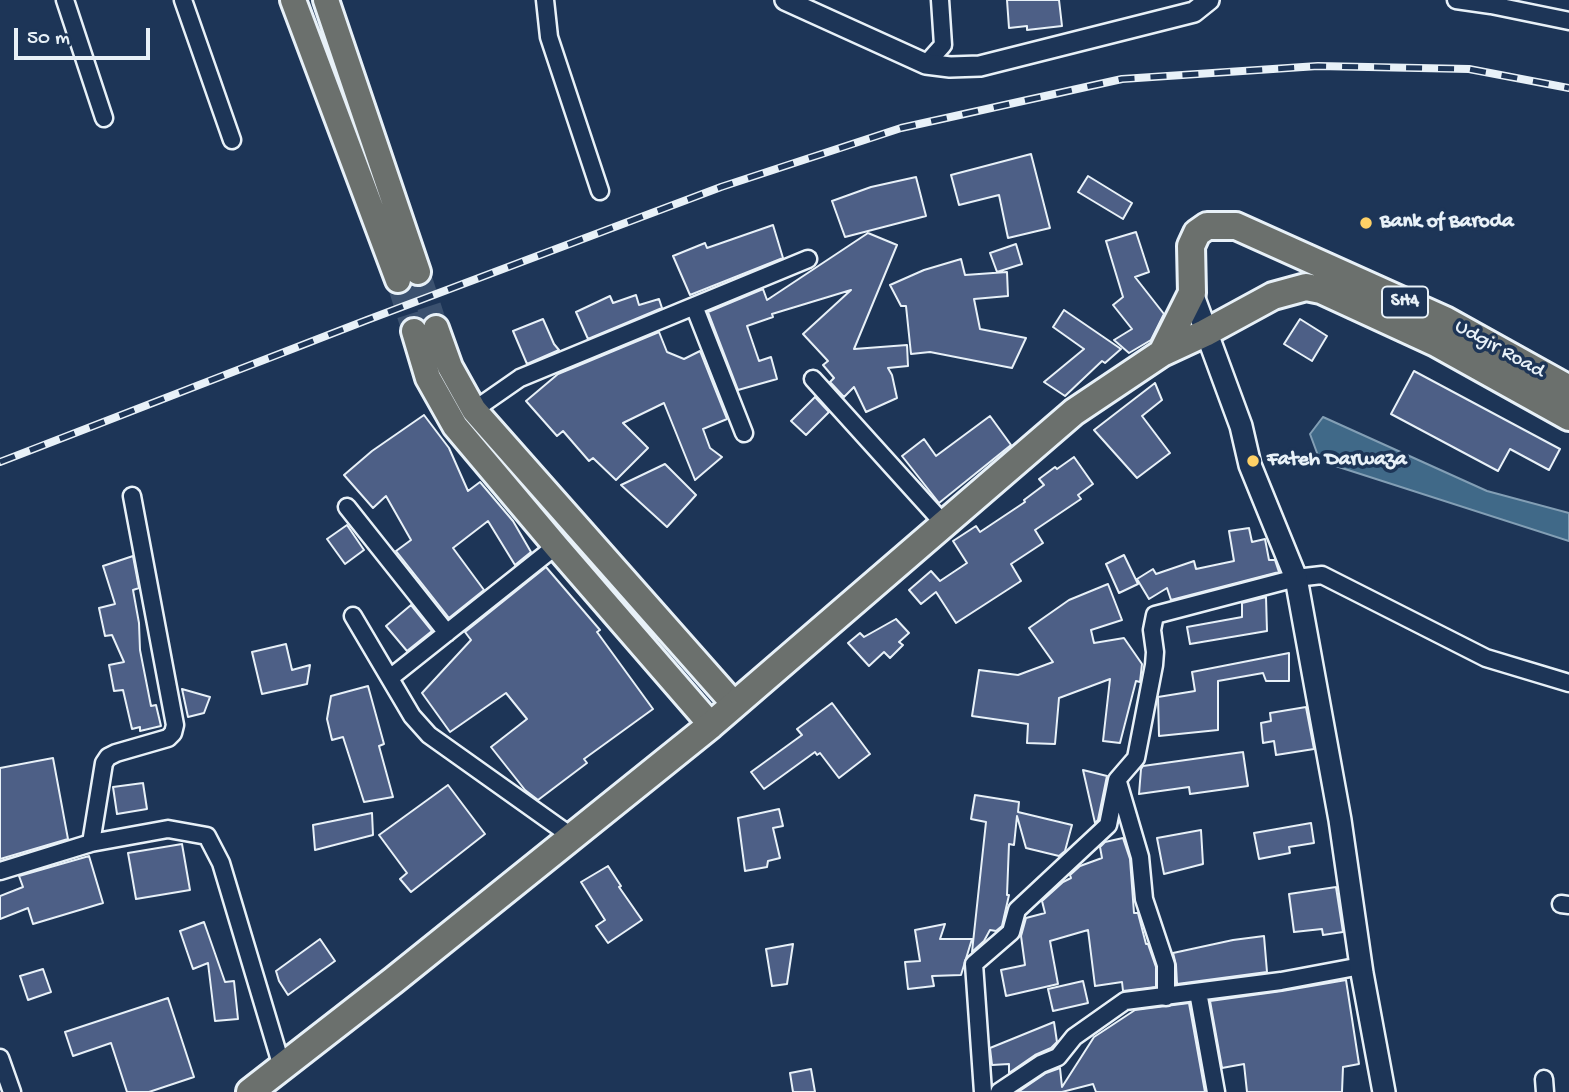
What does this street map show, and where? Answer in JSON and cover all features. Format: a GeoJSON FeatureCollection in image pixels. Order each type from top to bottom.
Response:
{"type":"FeatureCollection","features":[{"type":"Feature","properties":{"kind":"highway","name":"Udgir Road"},"geometry":{"type":"LineString","coordinates":[[1192,293],[1191,246],[1198,233],[1207,226],[1236,226],[1445,320],[1569,389]]}},
{"type":"Feature","properties":{"kind":"highway","name":"Udgir Road"},"geometry":{"type":"LineString","coordinates":[[1205,333],[1290,290],[1306,287],[1321,290],[1436,343],[1569,417]]}},
{"type":"Feature","properties":{"kind":"highway"},"geometry":{"type":"LineString","coordinates":[[1162,353],[1192,293]]}},
{"type":"Feature","properties":{"kind":"highway"},"geometry":{"type":"LineString","coordinates":[[250,1092],[711,725],[1074,412],[1162,353],[1205,333]]}},
{"type":"Feature","properties":{"kind":"main road"},"geometry":{"type":"LineString","coordinates":[[293,0],[408,276],[326,0]]}},
{"type":"Feature","properties":{"kind":"main road"},"geometry":{"type":"LineString","coordinates":[[1192,293],[1241,426],[1250,465],[1296,578],[1340,820],[1361,966],[1384,1092]]}},
{"type":"Feature","properties":{"kind":"main road"},"geometry":{"type":"LineString","coordinates":[[711,725],[455,426],[428,378],[425,329],[474,410],[734,704]]}},
{"type":"Feature","properties":{"kind":"street"},"geometry":{"type":"LineString","coordinates":[[65,0],[104,118]]}},
{"type":"Feature","properties":{"kind":"street"},"geometry":{"type":"LineString","coordinates":[[183,0],[233,140]]}},
{"type":"Feature","properties":{"kind":"street"},"geometry":{"type":"LineString","coordinates":[[545,0],[549,37],[600,191]]}},
{"type":"Feature","properties":{"kind":"street"},"geometry":{"type":"LineString","coordinates":[[785,0],[926,64],[950,67],[980,66],[1194,12],[1209,0]]}},
{"type":"Feature","properties":{"kind":"street"},"geometry":{"type":"LineString","coordinates":[[926,64],[943,45],[940,0]]}},
{"type":"Feature","properties":{"kind":"street"},"geometry":{"type":"LineString","coordinates":[[1456,0],[1491,2],[1569,21]]}},
{"type":"Feature","properties":{"kind":"street"},"geometry":{"type":"LineString","coordinates":[[474,410],[520,378],[808,259]]}},
{"type":"Feature","properties":{"kind":"street"},"geometry":{"type":"LineString","coordinates":[[694,306],[744,433]]}},
{"type":"Feature","properties":{"kind":"street"},"geometry":{"type":"LineString","coordinates":[[813,379],[945,525]]}},
{"type":"Feature","properties":{"kind":"street"},"geometry":{"type":"LineString","coordinates":[[91,843],[104,763],[108,757],[168,738],[175,725],[132,496]]}},
{"type":"Feature","properties":{"kind":"street"},"geometry":{"type":"LineString","coordinates":[[347,507],[447,633]]}},
{"type":"Feature","properties":{"kind":"street"},"geometry":{"type":"LineString","coordinates":[[390,678],[556,546]]}},
{"type":"Feature","properties":{"kind":"street"},"geometry":{"type":"LineString","coordinates":[[982,1092],[974,964],[1011,932],[1017,910],[1108,825],[1117,779],[1136,758],[1154,665],[1152,629],[1155,615],[1296,578],[1322,575],[1486,658],[1569,682]]}},
{"type":"Feature","properties":{"kind":"street"},"geometry":{"type":"LineString","coordinates":[[353,616],[412,716],[429,735],[571,836]]}},
{"type":"Feature","properties":{"kind":"street"},"geometry":{"type":"LineString","coordinates":[[1117,779],[1140,858],[1144,899],[1166,965],[1166,997]]}},
{"type":"Feature","properties":{"kind":"street"},"geometry":{"type":"LineString","coordinates":[[0,871],[91,843],[167,829],[207,836],[221,863],[282,1067]]}},
{"type":"Feature","properties":{"kind":"street"},"geometry":{"type":"LineString","coordinates":[[981,1063],[999,1092],[1041,1065],[1058,1058],[1074,1037],[1125,1001],[1361,966]]}},
{"type":"Feature","properties":{"kind":"street"},"geometry":{"type":"LineString","coordinates":[[1198,992],[1216,1092]]}},
{"type":"Feature","properties":{"kind":"street"},"geometry":{"type":"LineString","coordinates":[[0,1058],[3,1076],[12,1092]]}},
{"type":"Feature","properties":{"kind":"water"},"geometry":{"type":"Polygon","coordinates":[[[1323,417],[1487,491],[1569,513],[1569,541],[1320,461],[1310,434],[1323,417]]]}},
{"type":"Feature","properties":{"kind":"building"},"geometry":{"type":"Polygon","coordinates":[[[1007,0],[1059,0],[1062,26],[1027,30],[1027,26],[1009,28],[1007,0]]]}},
{"type":"Feature","properties":{"kind":"building"},"geometry":{"type":"Polygon","coordinates":[[[1031,154],[1050,228],[1008,238],[999,195],[959,205],[951,175],[1031,154]]]}},
{"type":"Feature","properties":{"kind":"building"},"geometry":{"type":"Polygon","coordinates":[[[1088,176],[1132,203],[1123,219],[1078,192],[1088,176]]]}},
{"type":"Feature","properties":{"kind":"building"},"geometry":{"type":"Polygon","coordinates":[[[916,177],[926,216],[845,237],[832,201],[871,187],[916,177]]]}},
{"type":"Feature","properties":{"kind":"building"},"geometry":{"type":"Polygon","coordinates":[[[773,225],[783,258],[690,295],[673,256],[705,243],[707,248],[773,225]]]}},
{"type":"Feature","properties":{"kind":"building"},"geometry":{"type":"Polygon","coordinates":[[[1136,232],[1149,272],[1135,277],[1164,314],[1151,340],[1129,353],[1114,340],[1132,329],[1113,305],[1123,297],[1106,241],[1136,232]]]}},
{"type":"Feature","properties":{"kind":"building"},"geometry":{"type":"Polygon","coordinates":[[[868,233],[897,245],[854,349],[907,345],[908,366],[888,368],[897,398],[866,412],[854,387],[844,397],[830,382],[834,378],[823,365],[828,361],[803,334],[851,290],[772,314],[773,317],[747,326],[759,361],[771,357],[777,379],[738,390],[708,312],[763,289],[767,300],[868,233]]]}},
{"type":"Feature","properties":{"kind":"building"},"geometry":{"type":"Polygon","coordinates":[[[1016,244],[1022,264],[997,272],[990,253],[1016,244]]]}},
{"type":"Feature","properties":{"kind":"building"},"geometry":{"type":"Polygon","coordinates":[[[961,259],[965,275],[1007,272],[1008,296],[974,299],[980,329],[1026,338],[1012,368],[930,352],[911,354],[906,306],[901,306],[890,285],[924,270],[961,259]]]}},
{"type":"Feature","properties":{"kind":"building"},"geometry":{"type":"Polygon","coordinates":[[[636,295],[639,305],[659,299],[662,308],[588,339],[576,312],[610,296],[613,303],[636,295]]]}},
{"type":"Feature","properties":{"kind":"building"},"geometry":{"type":"Polygon","coordinates":[[[1064,310],[1121,349],[1105,363],[1102,361],[1065,396],[1044,382],[1084,349],[1053,327],[1064,310]]]}},
{"type":"Feature","properties":{"kind":"building"},"geometry":{"type":"Polygon","coordinates":[[[543,319],[559,350],[527,364],[513,331],[543,319]]]}},
{"type":"Feature","properties":{"kind":"building"},"geometry":{"type":"Polygon","coordinates":[[[1300,319],[1327,336],[1312,361],[1284,344],[1300,319]]]}},
{"type":"Feature","properties":{"kind":"building"},"geometry":{"type":"Polygon","coordinates":[[[659,332],[667,352],[684,359],[700,351],[727,419],[703,429],[710,448],[722,457],[695,480],[664,403],[623,423],[648,448],[616,480],[593,458],[589,461],[563,431],[557,436],[526,401],[558,374],[659,332]]]}},
{"type":"Feature","properties":{"kind":"building"},"geometry":{"type":"Polygon","coordinates":[[[1414,371],[1560,449],[1549,470],[1510,449],[1498,471],[1391,414],[1414,371]]]}},
{"type":"Feature","properties":{"kind":"building"},"geometry":{"type":"Polygon","coordinates":[[[1155,383],[1162,400],[1142,416],[1170,453],[1137,478],[1094,430],[1155,383]]]}},
{"type":"Feature","properties":{"kind":"building"},"geometry":{"type":"Polygon","coordinates":[[[815,397],[829,412],[806,435],[791,421],[815,397]]]}},
{"type":"Feature","properties":{"kind":"building"},"geometry":{"type":"Polygon","coordinates":[[[424,415],[449,448],[468,491],[480,482],[513,521],[531,552],[515,565],[488,521],[453,548],[484,590],[449,618],[396,551],[411,540],[386,496],[373,508],[344,475],[372,451],[424,415]]]}},
{"type":"Feature","properties":{"kind":"building"},"geometry":{"type":"Polygon","coordinates":[[[990,416],[1011,445],[939,503],[902,456],[924,439],[936,456],[990,416]]]}},
{"type":"Feature","properties":{"kind":"building"},"geometry":{"type":"Polygon","coordinates":[[[1074,457],[1093,484],[1078,495],[1081,499],[1035,530],[1043,543],[1011,564],[1021,581],[956,623],[936,592],[921,604],[909,590],[931,571],[940,581],[967,563],[953,541],[976,526],[980,532],[1025,502],[1024,500],[1044,485],[1039,479],[1074,457]]]}},
{"type":"Feature","properties":{"kind":"building"},"geometry":{"type":"Polygon","coordinates":[[[665,464],[696,495],[667,527],[621,485],[665,464]]]}},
{"type":"Feature","properties":{"kind":"building"},"geometry":{"type":"Polygon","coordinates":[[[347,525],[364,550],[345,564],[327,539],[347,525]]]}},
{"type":"Feature","properties":{"kind":"building"},"geometry":{"type":"Polygon","coordinates":[[[1249,528],[1252,542],[1265,539],[1269,560],[1275,560],[1279,572],[1171,600],[1167,588],[1149,599],[1137,579],[1153,569],[1156,574],[1194,561],[1196,569],[1234,561],[1229,531],[1249,528]]]}},
{"type":"Feature","properties":{"kind":"building"},"geometry":{"type":"Polygon","coordinates":[[[1124,555],[1138,584],[1119,593],[1106,564],[1124,555]]]}},
{"type":"Feature","properties":{"kind":"building"},"geometry":{"type":"Polygon","coordinates":[[[133,556],[139,588],[133,590],[139,623],[140,650],[151,706],[156,705],[161,726],[140,731],[140,727],[132,729],[123,690],[114,691],[109,665],[124,662],[112,635],[105,636],[99,608],[115,604],[103,566],[133,556]]]}},
{"type":"Feature","properties":{"kind":"building"},"geometry":{"type":"Polygon","coordinates":[[[546,567],[600,630],[597,632],[653,709],[584,759],[587,763],[538,800],[525,790],[491,747],[527,719],[506,693],[450,732],[422,693],[471,640],[465,632],[546,567]]]}},
{"type":"Feature","properties":{"kind":"building"},"geometry":{"type":"Polygon","coordinates":[[[1108,584],[1122,620],[1091,630],[1094,643],[1124,638],[1142,664],[1140,682],[1136,681],[1120,743],[1103,741],[1110,679],[1059,698],[1055,744],[1027,743],[1028,724],[972,716],[979,670],[1018,675],[1053,662],[1029,628],[1069,600],[1108,584]]]}},
{"type":"Feature","properties":{"kind":"building"},"geometry":{"type":"Polygon","coordinates":[[[1266,597],[1267,631],[1190,644],[1187,627],[1242,617],[1242,603],[1266,597]]]}},
{"type":"Feature","properties":{"kind":"building"},"geometry":{"type":"Polygon","coordinates":[[[411,605],[432,631],[407,651],[386,626],[411,605]]]}},
{"type":"Feature","properties":{"kind":"building"},"geometry":{"type":"Polygon","coordinates":[[[896,619],[909,633],[899,642],[903,645],[890,658],[884,652],[869,666],[848,643],[860,633],[864,637],[896,619]]]}},
{"type":"Feature","properties":{"kind":"building"},"geometry":{"type":"Polygon","coordinates":[[[286,644],[292,670],[310,665],[307,684],[262,694],[252,652],[286,644]]]}},
{"type":"Feature","properties":{"kind":"building"},"geometry":{"type":"Polygon","coordinates":[[[1289,653],[1289,681],[1266,681],[1263,673],[1218,681],[1218,730],[1159,736],[1158,697],[1195,691],[1192,672],[1289,653]]]}},
{"type":"Feature","properties":{"kind":"building"},"geometry":{"type":"Polygon","coordinates":[[[368,686],[384,744],[379,746],[393,797],[364,802],[343,737],[332,740],[327,719],[331,696],[368,686]]]}},
{"type":"Feature","properties":{"kind":"building"},"geometry":{"type":"Polygon","coordinates":[[[182,689],[210,697],[204,713],[188,717],[182,689]]]}},
{"type":"Feature","properties":{"kind":"building"},"geometry":{"type":"Polygon","coordinates":[[[832,703],[870,754],[839,778],[820,753],[817,755],[815,752],[764,789],[751,772],[802,735],[797,729],[832,703]]]}},
{"type":"Feature","properties":{"kind":"building"},"geometry":{"type":"Polygon","coordinates":[[[1306,707],[1314,749],[1276,755],[1274,741],[1263,743],[1261,723],[1271,721],[1270,713],[1306,707]]]}},
{"type":"Feature","properties":{"kind":"building"},"geometry":{"type":"Polygon","coordinates":[[[1243,752],[1248,786],[1190,794],[1189,787],[1139,794],[1143,766],[1243,752]]]}},
{"type":"Feature","properties":{"kind":"building"},"geometry":{"type":"Polygon","coordinates":[[[53,758],[68,839],[0,859],[0,768],[53,758]]]}},
{"type":"Feature","properties":{"kind":"building"},"geometry":{"type":"Polygon","coordinates":[[[1083,770],[1107,776],[1098,820],[1095,823],[1083,770]]]}},
{"type":"Feature","properties":{"kind":"building"},"geometry":{"type":"Polygon","coordinates":[[[143,783],[147,809],[117,814],[113,787],[143,783]]]}},
{"type":"Feature","properties":{"kind":"building"},"geometry":{"type":"Polygon","coordinates":[[[448,785],[485,834],[411,892],[400,879],[407,873],[379,835],[448,785]]]}},
{"type":"Feature","properties":{"kind":"building"},"geometry":{"type":"Polygon","coordinates":[[[975,795],[1019,802],[1018,812],[1072,825],[1065,851],[1059,856],[1026,848],[1017,816],[1014,845],[1009,844],[1009,895],[1002,926],[996,931],[990,930],[984,941],[972,952],[986,822],[971,819],[975,795]]]}},
{"type":"Feature","properties":{"kind":"building"},"geometry":{"type":"Polygon","coordinates":[[[779,809],[783,826],[773,828],[780,858],[768,861],[767,867],[745,871],[738,818],[779,809]]]}},
{"type":"Feature","properties":{"kind":"building"},"geometry":{"type":"Polygon","coordinates":[[[372,813],[373,835],[315,850],[313,825],[372,813]]]}},
{"type":"Feature","properties":{"kind":"building"},"geometry":{"type":"Polygon","coordinates":[[[1311,823],[1314,843],[1289,847],[1290,853],[1259,859],[1254,833],[1311,823]]]}},
{"type":"Feature","properties":{"kind":"building"},"geometry":{"type":"Polygon","coordinates":[[[1201,830],[1203,864],[1164,874],[1157,838],[1201,830]]]}},
{"type":"Feature","properties":{"kind":"building"},"geometry":{"type":"Polygon","coordinates":[[[1123,838],[1130,859],[1134,913],[1138,913],[1146,944],[1156,967],[1156,987],[1123,991],[1122,982],[1095,986],[1088,930],[1050,941],[1058,984],[1006,996],[1001,970],[1025,965],[1021,936],[1026,918],[1045,913],[1042,901],[1071,878],[1070,875],[1080,866],[1102,858],[1100,847],[1105,842],[1123,838]]]}},
{"type":"Feature","properties":{"kind":"building"},"geometry":{"type":"Polygon","coordinates":[[[182,844],[190,890],[136,899],[128,853],[182,844]]]}},
{"type":"Feature","properties":{"kind":"building"},"geometry":{"type":"Polygon","coordinates":[[[89,856],[103,903],[33,924],[28,908],[0,919],[0,896],[23,887],[19,876],[89,856]]]}},
{"type":"Feature","properties":{"kind":"building"},"geometry":{"type":"Polygon","coordinates":[[[608,866],[642,920],[608,943],[596,926],[605,920],[581,882],[608,866]]]}},
{"type":"Feature","properties":{"kind":"building"},"geometry":{"type":"Polygon","coordinates":[[[1336,887],[1343,932],[1323,935],[1322,929],[1294,932],[1289,894],[1336,887]]]}},
{"type":"Feature","properties":{"kind":"building"},"geometry":{"type":"Polygon","coordinates":[[[204,922],[225,982],[234,981],[238,1019],[215,1021],[208,963],[193,969],[180,931],[204,922]]]}},
{"type":"Feature","properties":{"kind":"building"},"geometry":{"type":"Polygon","coordinates":[[[945,924],[940,939],[972,939],[961,975],[932,976],[934,986],[908,989],[905,962],[920,961],[915,930],[945,924]]]}},
{"type":"Feature","properties":{"kind":"building"},"geometry":{"type":"Polygon","coordinates":[[[1264,936],[1267,972],[1177,984],[1173,953],[1264,936]]]}},
{"type":"Feature","properties":{"kind":"building"},"geometry":{"type":"Polygon","coordinates":[[[320,939],[335,961],[288,995],[276,971],[320,939]]]}},
{"type":"Feature","properties":{"kind":"building"},"geometry":{"type":"Polygon","coordinates":[[[793,944],[787,984],[772,986],[766,949],[793,944]]]}},
{"type":"Feature","properties":{"kind":"building"},"geometry":{"type":"Polygon","coordinates":[[[43,969],[51,992],[28,1000],[20,976],[43,969]]]}},
{"type":"Feature","properties":{"kind":"building"},"geometry":{"type":"Polygon","coordinates":[[[1346,980],[1359,1064],[1343,1067],[1342,1092],[1247,1092],[1244,1064],[1222,1068],[1210,1001],[1346,980]]]}},
{"type":"Feature","properties":{"kind":"building"},"geometry":{"type":"Polygon","coordinates":[[[1083,981],[1088,1003],[1053,1011],[1048,989],[1083,981]]]}},
{"type":"Feature","properties":{"kind":"building"},"geometry":{"type":"Polygon","coordinates":[[[168,998],[194,1077],[149,1092],[127,1092],[111,1043],[73,1056],[65,1032],[168,998]]]}},
{"type":"Feature","properties":{"kind":"building"},"geometry":{"type":"Polygon","coordinates":[[[1189,1003],[1205,1092],[1096,1092],[1093,1084],[1062,1092],[1018,1092],[1046,1073],[1060,1068],[1062,1087],[1094,1037],[1135,1010],[1189,1003]]]}},
{"type":"Feature","properties":{"kind":"building"},"geometry":{"type":"Polygon","coordinates":[[[1054,1022],[1057,1042],[1051,1048],[1035,1055],[1009,1073],[1009,1064],[992,1065],[990,1048],[1054,1022]]]}},
{"type":"Feature","properties":{"kind":"building"},"geometry":{"type":"Polygon","coordinates":[[[811,1069],[815,1092],[793,1092],[790,1073],[811,1069]]]}},
{"type":"Feature","properties":{"kind":"tunnel"},"geometry":{"type":"LineString","coordinates":[[418,272],[436,328]]}},
{"type":"Feature","properties":{"kind":"tunnel"},"geometry":{"type":"LineString","coordinates":[[398,280],[414,331]]}},
{"type":"Feature","properties":{"kind":"railway"},"geometry":{"type":"LineString","coordinates":[[0,462],[721,187],[901,128],[1122,79],[1318,66],[1469,69],[1569,88]]}},
{"type":"Feature","properties":{"kind":"place","name":"Bank of Baroda"},"geometry":{"type":"Point","coordinates":[1366,223]}},
{"type":"Feature","properties":{"kind":"place","name":"Fateh Darwaza"},"geometry":{"type":"Point","coordinates":[1253,461]}}]}
